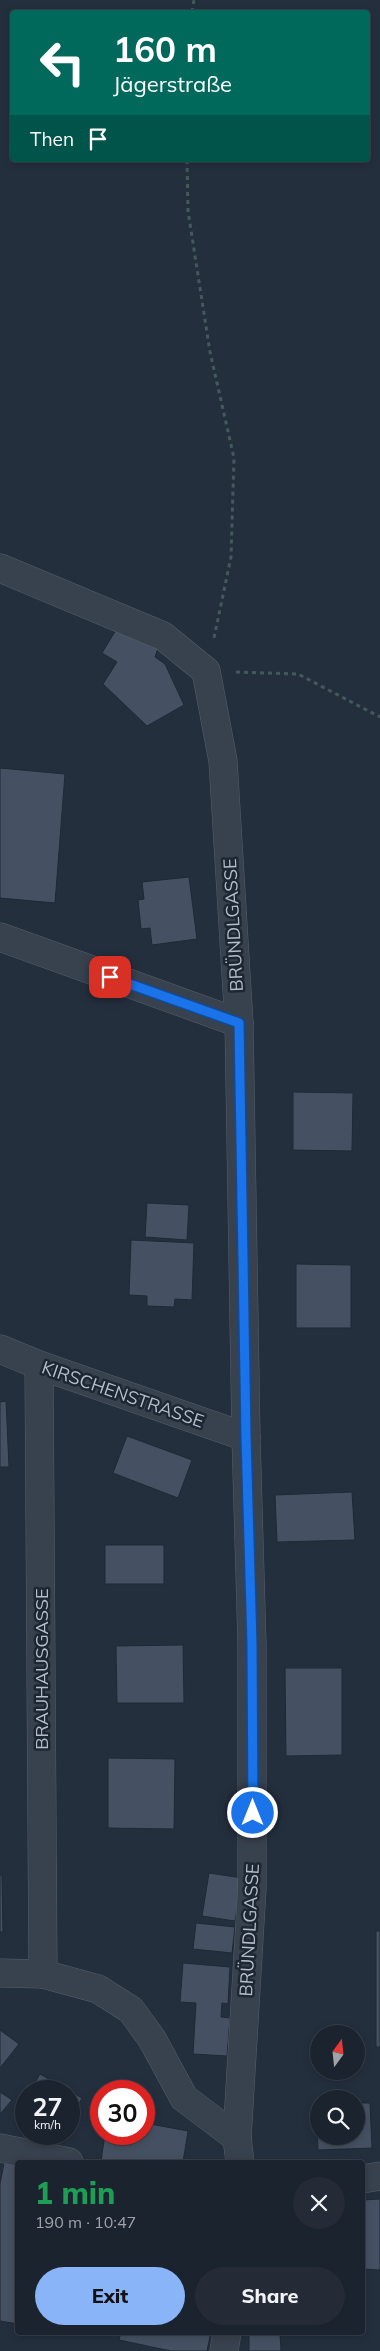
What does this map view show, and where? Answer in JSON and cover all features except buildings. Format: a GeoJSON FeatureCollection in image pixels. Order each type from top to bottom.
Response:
{"type":"FeatureCollection","features":[{"type":"Feature","properties":{"kind":"street"},"geometry":{"type":"LineString","coordinates":[[0,568],[163,636],[206,671]]}},
{"type":"Feature","properties":{"kind":"street","name":"BRÜNDLGASSE"},"geometry":{"type":"LineString","coordinates":[[206,671],[223,761],[239,1023],[246,1437],[252,1644],[252,1889],[239,2150]]}},
{"type":"Feature","properties":{"kind":"street"},"geometry":{"type":"LineString","coordinates":[[0,937],[239,1023]]}},
{"type":"Feature","properties":{"kind":"street","name":"KIRSCHENSTRASSE"},"geometry":{"type":"LineString","coordinates":[[0,1349],[39,1365],[246,1437]]}},
{"type":"Feature","properties":{"kind":"street","name":"BRAUHAUSGASSE"},"geometry":{"type":"LineString","coordinates":[[39,1365],[43,1974]]}},
{"type":"Feature","properties":{"kind":"street"},"geometry":{"type":"LineString","coordinates":[[0,1973],[43,1974],[98,1989],[131,2010],[152,2039],[184,2098],[239,2150]]}},
{"type":"Feature","properties":{"kind":"street"},"geometry":{"type":"LineString","coordinates":[[0,2148],[59,2160]]}},
{"type":"Feature","properties":{"kind":"street"},"geometry":{"type":"LineString","coordinates":[[365,2178],[380,2176]]}},
{"type":"Feature","properties":{"kind":"street"},"geometry":{"type":"LineString","coordinates":[[224,2351],[227,2335]]}},
{"type":"Feature","properties":{"kind":"path"},"geometry":{"type":"LineString","coordinates":[[187,162],[188,211],[210,352],[234,458],[231,557],[206,671],[298,674],[380,717]]}},
{"type":"Feature","properties":{"kind":"route"},"geometry":{"type":"LineString","coordinates":[[110,977],[239,1023],[246,1437],[252,1644],[253,1813]]}}]}
